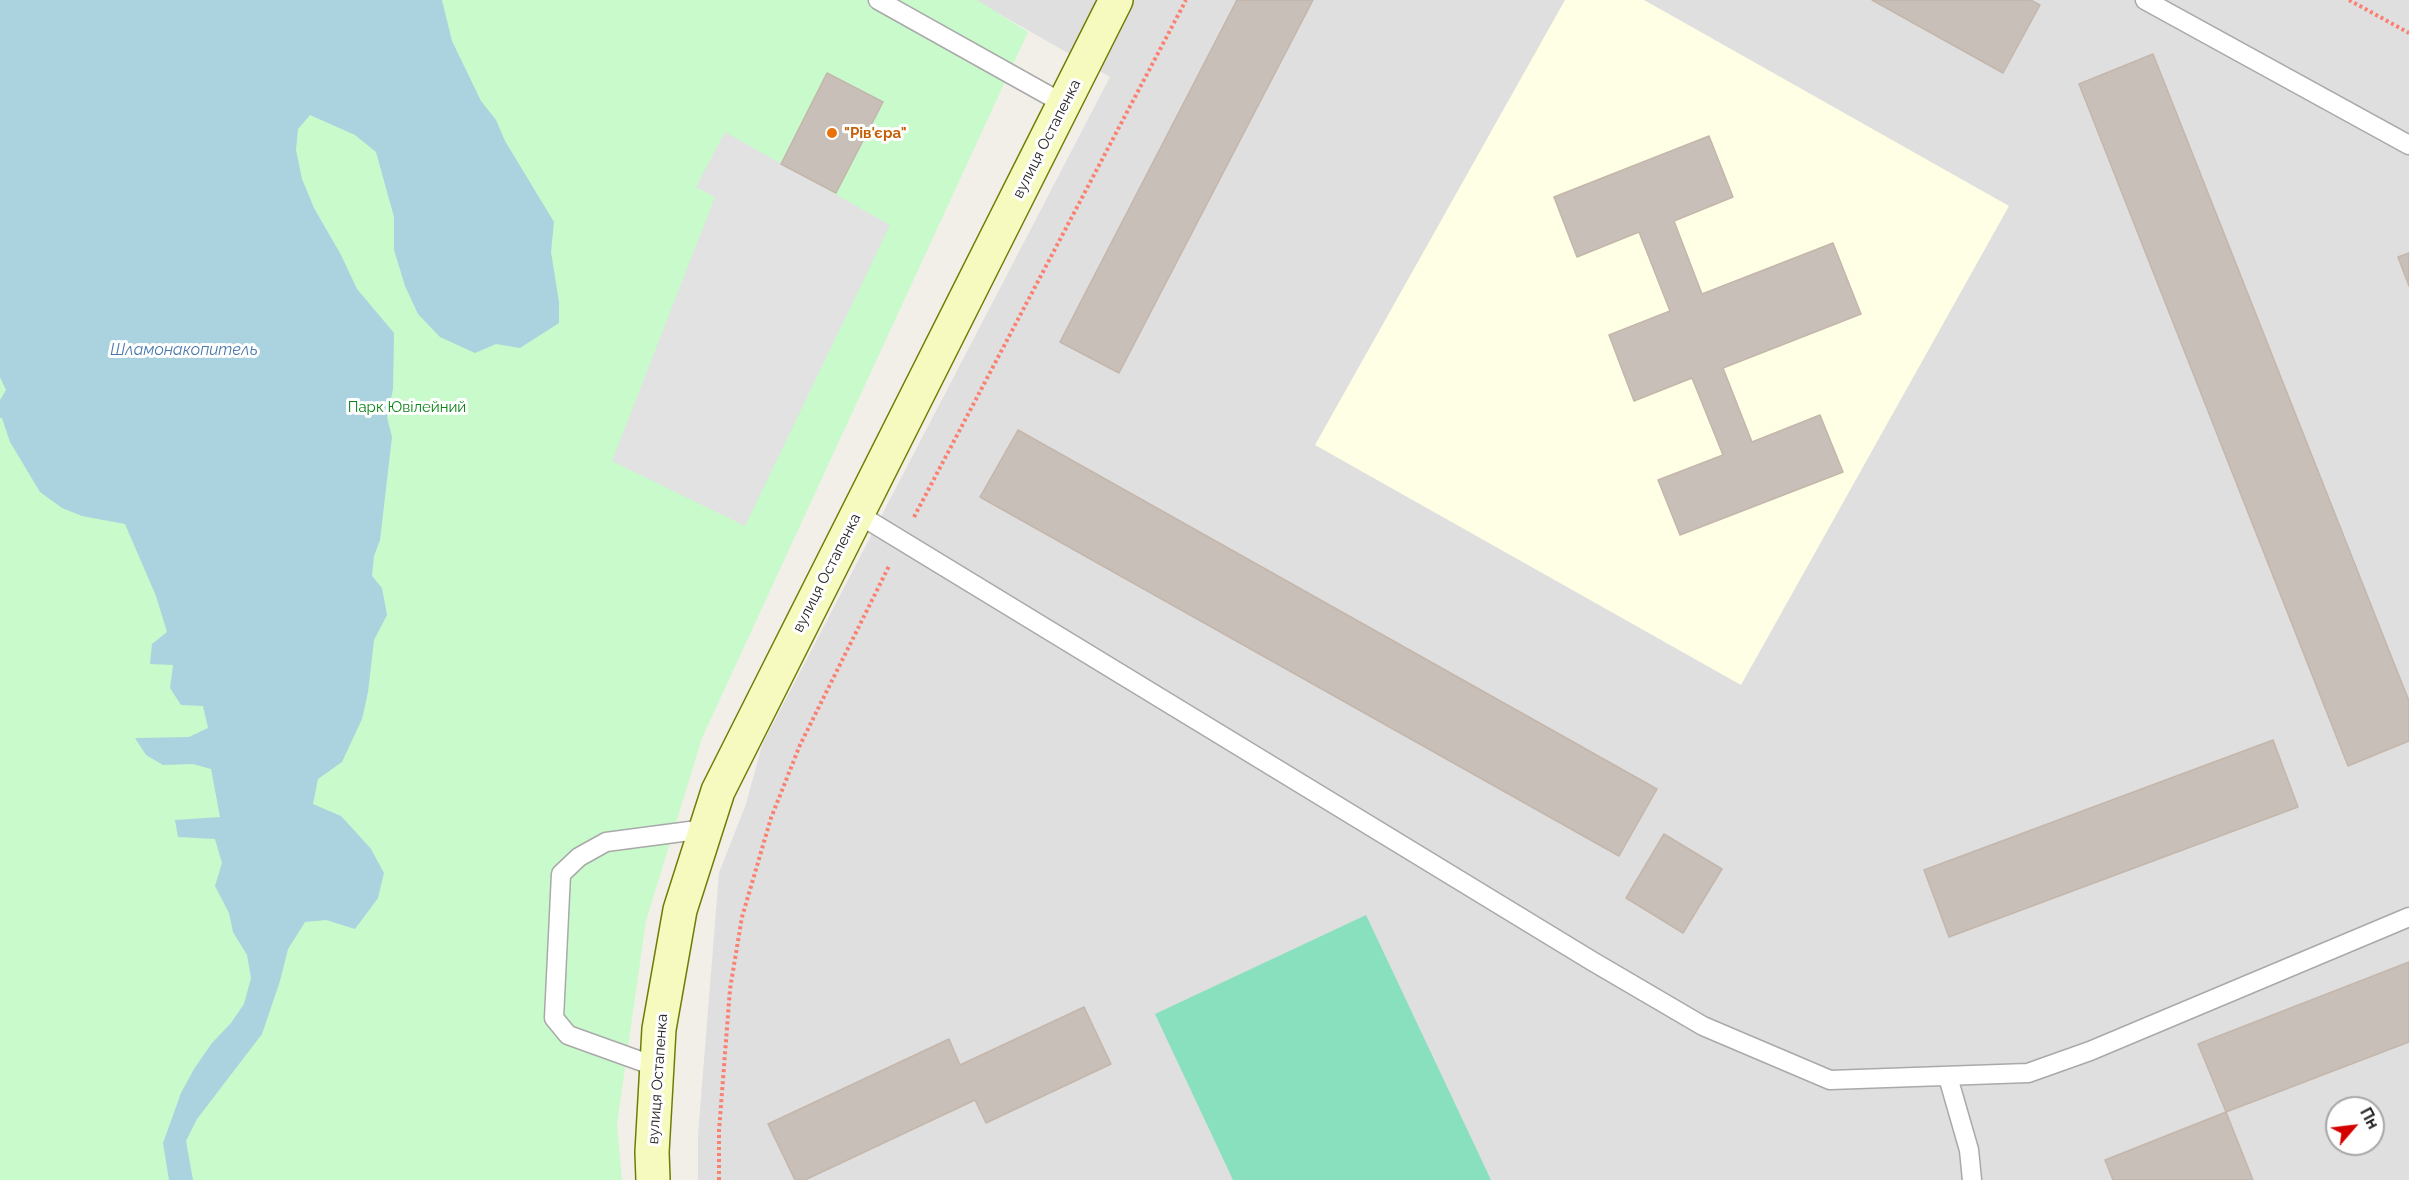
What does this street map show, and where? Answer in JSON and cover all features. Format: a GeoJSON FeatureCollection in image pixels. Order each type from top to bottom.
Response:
{"type":"FeatureCollection","features":[{"type":"Feature","properties":{"kind":"street","name":"вулиця Остапенка"},"geometry":{"type":"LineString","coordinates":[[654,1180],[652,1152],[659,1029],[680,910],[718,791],[778,666],[858,514],[1116,0]]}},
{"type":"Feature","properties":{"kind":"lane"},"geometry":{"type":"LineString","coordinates":[[878,0],[1064,104]]}},
{"type":"Feature","properties":{"kind":"lane"},"geometry":{"type":"LineString","coordinates":[[2145,0],[2409,146]]}},
{"type":"Feature","properties":{"kind":"lane"},"geometry":{"type":"LineString","coordinates":[[858,514],[1592,961],[1703,1026],[1830,1080],[2028,1073],[2090,1051],[2409,917]]}},
{"type":"Feature","properties":{"kind":"lane"},"geometry":{"type":"LineString","coordinates":[[657,1067],[568,1035],[554,1018],[561,874],[579,856],[606,842],[705,830]]}},
{"type":"Feature","properties":{"kind":"lane"},"geometry":{"type":"LineString","coordinates":[[1948,1077],[1969,1150],[1972,1180]]}},
{"type":"Feature","properties":{"kind":"path"},"geometry":{"type":"LineString","coordinates":[[2349,0],[2409,33]]}},
{"type":"Feature","properties":{"kind":"shaded area"},"geometry":{"type":"Polygon","coordinates":[[[975,0],[2409,0],[2409,1180],[698,1180],[698,1135],[719,873],[746,804],[762,745],[1110,77],[975,0]]]}},
{"type":"Feature","properties":{"kind":"shaded area"},"geometry":{"type":"Polygon","coordinates":[[[1565,0],[1644,0],[2009,206],[1741,685],[1315,445],[1565,0]]]}},
{"type":"Feature","properties":{"kind":"shaded area"},"geometry":{"type":"Polygon","coordinates":[[[725,132],[890,225],[745,526],[612,461],[715,197],[696,187],[725,132]]]}},
{"type":"Feature","properties":{"kind":"green space","name":"Парк Ювілейний"},"geometry":{"type":"Polygon","coordinates":[[[0,0],[977,0],[1028,32],[702,738],[646,921],[617,1124],[622,1180],[0,1180],[0,0]]]}},
{"type":"Feature","properties":{"kind":"green space"},"geometry":{"type":"Polygon","coordinates":[[[1366,915],[1491,1180],[1233,1180],[1155,1014],[1366,915]]]}},
{"type":"Feature","properties":{"kind":"water","name":"Шламонакопитель"},"geometry":{"type":"Polygon","coordinates":[[[0,0],[442,0],[452,41],[481,101],[496,120],[505,141],[554,222],[551,252],[559,302],[559,323],[520,348],[496,344],[475,353],[440,337],[418,314],[405,286],[394,250],[394,217],[376,152],[355,135],[310,115],[298,129],[296,150],[302,179],[314,208],[341,255],[357,289],[394,333],[393,389],[387,417],[392,437],[380,540],[374,556],[372,576],[382,588],[387,615],[374,640],[368,692],[362,719],[342,762],[318,779],[313,804],[341,816],[371,849],[384,873],[378,898],[355,929],[326,920],[305,922],[288,949],[262,1034],[197,1119],[186,1141],[193,1180],[169,1180],[163,1143],[181,1093],[212,1043],[231,1023],[244,1004],[251,978],[247,955],[233,932],[229,913],[215,886],[222,863],[215,839],[178,837],[175,820],[220,817],[211,769],[193,764],[163,765],[146,755],[135,738],[189,737],[208,728],[203,706],[181,705],[170,688],[173,665],[150,664],[152,644],[167,632],[156,596],[125,524],[82,516],[62,508],[40,492],[10,442],[2,418],[0,418],[0,400],[6,390],[0,377],[0,0]]]}},
{"type":"Feature","properties":{"kind":"building"},"geometry":{"type":"Polygon","coordinates":[[[1237,0],[1313,0],[1119,373],[1060,342],[1237,0]]]}},
{"type":"Feature","properties":{"kind":"building"},"geometry":{"type":"Polygon","coordinates":[[[1872,0],[2031,0],[2040,5],[2003,73],[1872,0]]]}},
{"type":"Feature","properties":{"kind":"building"},"geometry":{"type":"Polygon","coordinates":[[[2153,54],[2409,701],[2409,741],[2348,766],[2079,84],[2153,54]]]}},
{"type":"Feature","properties":{"kind":"building","name":"\"Рів'єра\""},"geometry":{"type":"Polygon","coordinates":[[[827,73],[883,102],[836,193],[781,164],[827,73]]]}},
{"type":"Feature","properties":{"kind":"building"},"geometry":{"type":"Polygon","coordinates":[[[1709,136],[1733,197],[1674,221],[1702,294],[1833,243],[1861,314],[1723,368],[1752,442],[1820,415],[1843,472],[1680,535],[1658,480],[1723,455],[1692,378],[1634,401],[1609,335],[1670,311],[1639,232],[1577,257],[1554,197],[1709,136]]]}},
{"type":"Feature","properties":{"kind":"building"},"geometry":{"type":"Polygon","coordinates":[[[2409,253],[2409,286],[2398,257],[2409,253]]]}},
{"type":"Feature","properties":{"kind":"building"},"geometry":{"type":"Polygon","coordinates":[[[1018,430],[1657,789],[1619,856],[980,497],[1018,430]]]}},
{"type":"Feature","properties":{"kind":"building"},"geometry":{"type":"Polygon","coordinates":[[[2273,740],[2298,807],[1949,937],[1924,870],[2273,740]]]}},
{"type":"Feature","properties":{"kind":"building"},"geometry":{"type":"Polygon","coordinates":[[[1664,834],[1722,869],[1683,933],[1626,898],[1664,834]]]}},
{"type":"Feature","properties":{"kind":"building"},"geometry":{"type":"Polygon","coordinates":[[[2409,962],[2409,1042],[2226,1112],[2198,1044],[2409,962]]]}},
{"type":"Feature","properties":{"kind":"building"},"geometry":{"type":"Polygon","coordinates":[[[1084,1007],[1111,1064],[986,1123],[975,1100],[805,1180],[795,1180],[768,1124],[949,1039],[960,1065],[1084,1007]]]}},
{"type":"Feature","properties":{"kind":"building"},"geometry":{"type":"Polygon","coordinates":[[[2226,1112],[2253,1180],[2113,1180],[2105,1160],[2226,1112]]]}},
{"type":"Feature","properties":{"kind":"place","name":"\"Рів'єра\""},"geometry":{"type":"Point","coordinates":[832,133]}}]}
